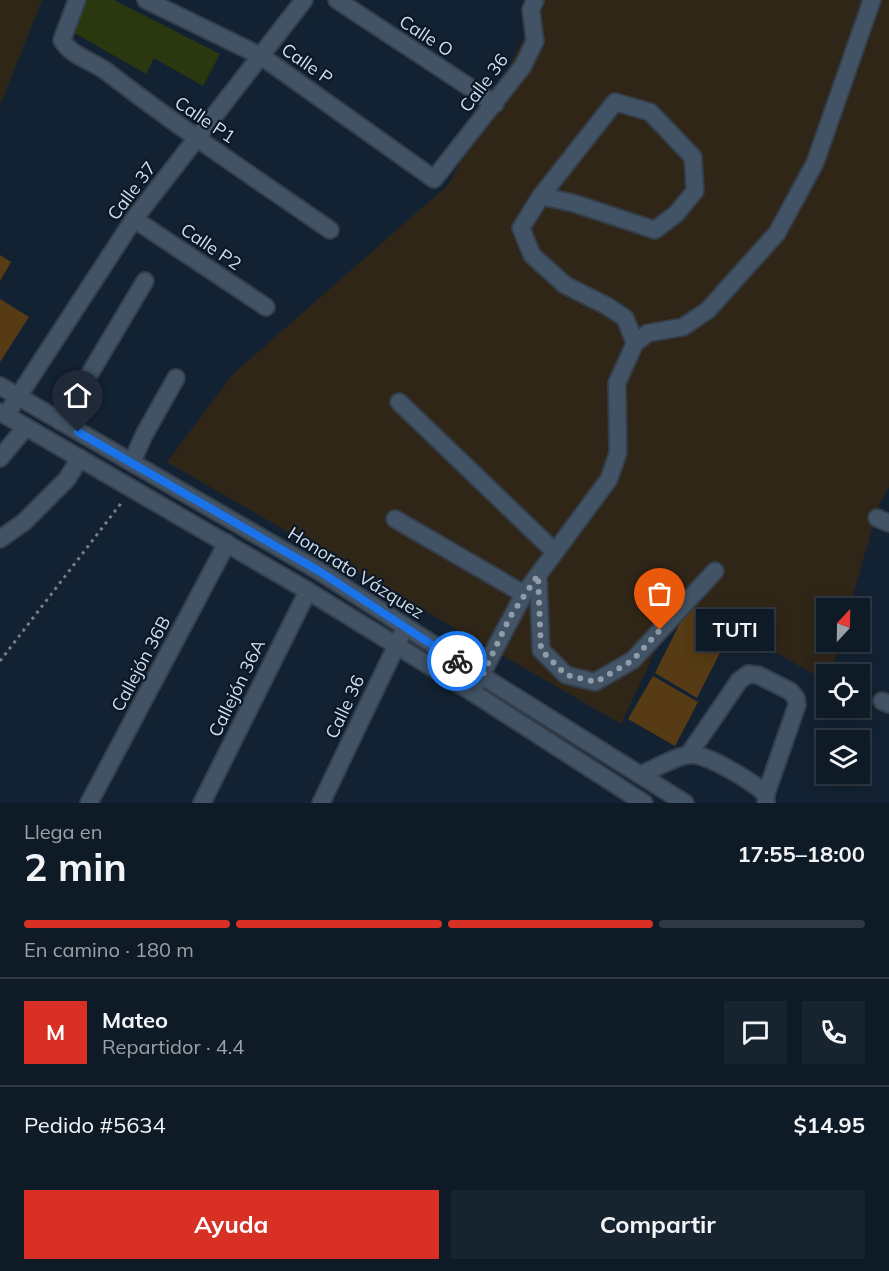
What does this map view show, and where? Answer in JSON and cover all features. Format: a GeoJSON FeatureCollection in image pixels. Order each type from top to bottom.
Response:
{"type":"FeatureCollection","features":[{"type":"Feature","properties":{"kind":"street","name":"Calle P1"},"geometry":{"type":"LineString","coordinates":[[77,0],[62,40],[66,46],[103,69],[169,120],[330,230]]}},
{"type":"Feature","properties":{"kind":"street","name":"Calle P"},"geometry":{"type":"LineString","coordinates":[[146,0],[261,56],[434,179]]}},
{"type":"Feature","properties":{"kind":"street","name":"Calle 37"},"geometry":{"type":"LineString","coordinates":[[2,413],[18,397],[134,219],[304,0]]}},
{"type":"Feature","properties":{"kind":"street","name":"Calle O"},"geometry":{"type":"LineString","coordinates":[[337,0],[495,104]]}},
{"type":"Feature","properties":{"kind":"street"},"geometry":{"type":"LineString","coordinates":[[472,692],[524,594],[609,479],[618,453],[617,383],[635,343],[648,333],[682,327],[708,310],[777,233],[815,163],[872,0]]}},
{"type":"Feature","properties":{"kind":"street","name":"Calle 36"},"geometry":{"type":"LineString","coordinates":[[434,179],[523,66],[535,41],[529,3]]}},
{"type":"Feature","properties":{"kind":"street"},"geometry":{"type":"LineString","coordinates":[[541,196],[573,203],[655,230],[675,214],[695,190],[693,157],[650,112],[615,102],[541,196],[520,228],[532,255],[565,285],[607,306],[625,318],[635,343]]}},
{"type":"Feature","properties":{"kind":"street","name":"Calle P2"},"geometry":{"type":"LineString","coordinates":[[134,219],[266,307]]}},
{"type":"Feature","properties":{"kind":"street"},"geometry":{"type":"LineString","coordinates":[[60,422],[145,281]]}},
{"type":"Feature","properties":{"kind":"street"},"geometry":{"type":"LineString","coordinates":[[132,462],[144,435],[176,378]]}},
{"type":"Feature","properties":{"kind":"street","name":"Honorato Vázquez"},"geometry":{"type":"LineString","coordinates":[[0,386],[319,571],[685,803]]}},
{"type":"Feature","properties":{"kind":"street"},"geometry":{"type":"LineString","coordinates":[[399,402],[555,552]]}},
{"type":"Feature","properties":{"kind":"street"},"geometry":{"type":"LineString","coordinates":[[2,413],[308,591],[472,692],[644,803]]}},
{"type":"Feature","properties":{"kind":"street"},"geometry":{"type":"LineString","coordinates":[[0,458],[26,427]]}},
{"type":"Feature","properties":{"kind":"street"},"geometry":{"type":"LineString","coordinates":[[0,539],[24,522],[67,479],[80,458]]}},
{"type":"Feature","properties":{"kind":"street","name":"Callejón 36B"},"geometry":{"type":"LineString","coordinates":[[89,803],[221,539],[227,517]]}},
{"type":"Feature","properties":{"kind":"street"},"geometry":{"type":"LineString","coordinates":[[395,519],[524,594]]}},
{"type":"Feature","properties":{"kind":"street"},"geometry":{"type":"LineString","coordinates":[[538,575],[541,650],[566,675],[596,682],[633,660],[715,571]]}},
{"type":"Feature","properties":{"kind":"street","name":"Callejón 36A"},"geometry":{"type":"LineString","coordinates":[[202,803],[308,591]]}},
{"type":"Feature","properties":{"kind":"street","name":"Calle 36"},"geometry":{"type":"LineString","coordinates":[[321,803],[405,627]]}},
{"type":"Feature","properties":{"kind":"street"},"geometry":{"type":"LineString","coordinates":[[640,775],[689,754],[739,681],[748,674],[758,675],[790,692],[796,698],[797,705],[766,799]]}},
{"type":"Feature","properties":{"kind":"street"},"geometry":{"type":"LineString","coordinates":[[689,754],[722,766],[750,780],[766,799]]}},
{"type":"Feature","properties":{"kind":"path"},"geometry":{"type":"LineString","coordinates":[[0,661],[132,489]]}},
{"type":"Feature","properties":{"kind":"shaded area"},"geometry":{"type":"Polygon","coordinates":[[[0,0],[42,0],[0,105],[0,0]]]}},
{"type":"Feature","properties":{"kind":"shaded area"},"geometry":{"type":"Polygon","coordinates":[[[543,0],[889,0],[889,487],[879,505],[852,598],[816,598],[816,652],[837,652],[834,664],[816,664],[816,675],[680,599],[621,724],[167,462],[233,374],[449,184],[543,0]]]}},
{"type":"Feature","properties":{"kind":"green space"},"geometry":{"type":"Polygon","coordinates":[[[84,0],[114,0],[220,54],[203,86],[154,58],[146,74],[71,31],[84,0]]]}},
{"type":"Feature","properties":{"kind":"building"},"geometry":{"type":"Polygon","coordinates":[[[0,255],[11,262],[0,281],[0,255]]]}},
{"type":"Feature","properties":{"kind":"building"},"geometry":{"type":"Polygon","coordinates":[[[0,299],[29,317],[0,362],[0,299]]]}},
{"type":"Feature","properties":{"kind":"building"},"geometry":{"type":"Polygon","coordinates":[[[689,605],[731,631],[697,698],[655,673],[689,605]]]}},
{"type":"Feature","properties":{"kind":"building"},"geometry":{"type":"Polygon","coordinates":[[[653,676],[698,702],[675,746],[628,719],[653,676]]]}},
{"type":"Feature","properties":{"kind":"way so far"},"geometry":{"type":"LineString","coordinates":[[457,661],[482,676],[510,617],[538,575],[541,650],[566,675],[596,682],[633,660],[660,630]]}},
{"type":"Feature","properties":{"kind":"place","name":"TUTI"},"geometry":{"type":"Point","coordinates":[660,630]}},
{"type":"Feature","properties":{"kind":"route"},"geometry":{"type":"LineString","coordinates":[[78,432],[319,571],[457,661]]}}]}
